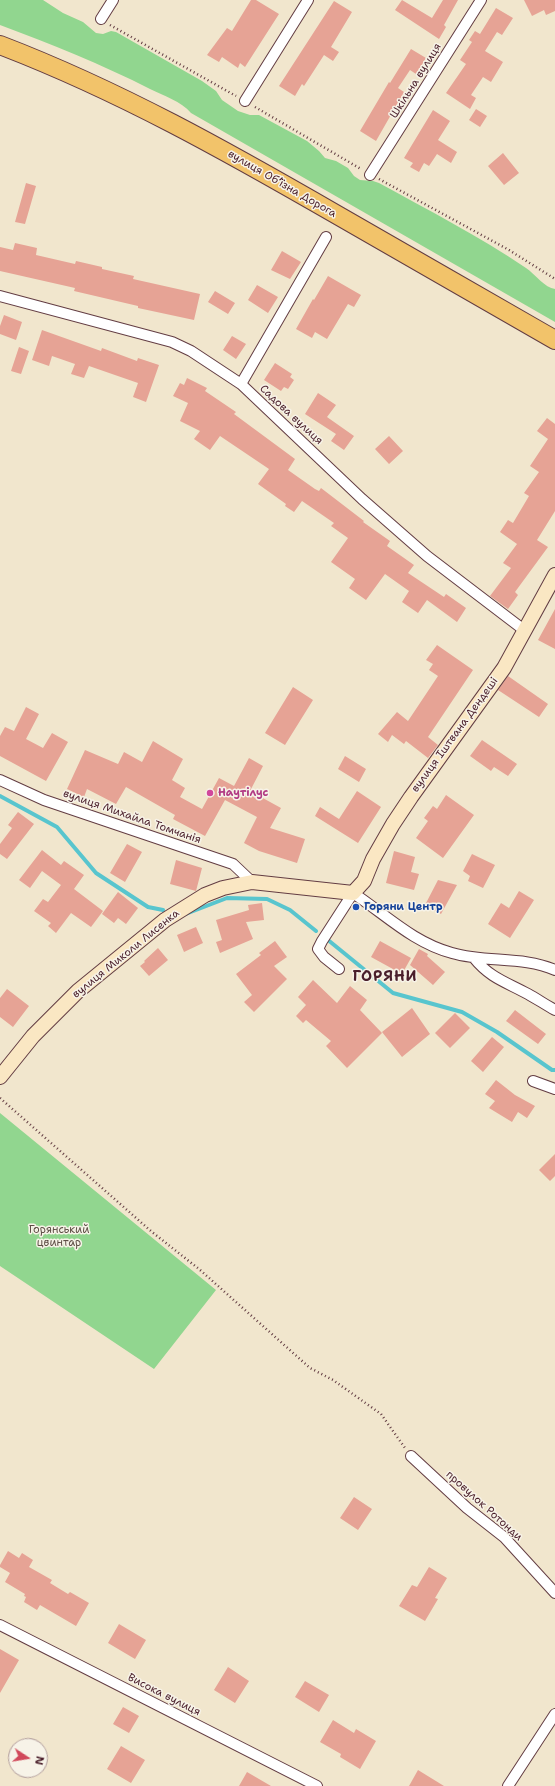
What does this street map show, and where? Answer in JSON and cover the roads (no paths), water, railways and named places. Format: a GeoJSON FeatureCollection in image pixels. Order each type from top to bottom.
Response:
{"type":"FeatureCollection","features":[{"type":"Feature","properties":{"kind":"highway","name":"вулиця Обʼїзна Дорога"},"geometry":{"type":"LineString","coordinates":[[0,45],[45,63],[160,116],[249,164],[555,340]]}},
{"type":"Feature","properties":{"kind":"street"},"geometry":{"type":"LineString","coordinates":[[101,19],[113,0]]}},
{"type":"Feature","properties":{"kind":"street"},"geometry":{"type":"LineString","coordinates":[[245,101],[308,0]]}},
{"type":"Feature","properties":{"kind":"street","name":"Шкільна вулиця"},"geometry":{"type":"LineString","coordinates":[[370,175],[481,0]]}},
{"type":"Feature","properties":{"kind":"street"},"geometry":{"type":"LineString","coordinates":[[241,384],[326,237]]}},
{"type":"Feature","properties":{"kind":"street","name":"Садова вулиця"},"geometry":{"type":"LineString","coordinates":[[0,296],[182,346],[241,384],[368,504],[427,556],[524,630]]}},
{"type":"Feature","properties":{"kind":"street","name":"вулиця Іштвана Дендеші"},"geometry":{"type":"LineString","coordinates":[[354,893],[364,881],[373,859],[393,824],[504,668],[555,575]]}},
{"type":"Feature","properties":{"kind":"street","name":"вулиця Михайла Томчанія"},"geometry":{"type":"LineString","coordinates":[[0,780],[44,800],[233,864],[252,882]]}},
{"type":"Feature","properties":{"kind":"street","name":"вулиця Миколи Лисенка"},"geometry":{"type":"LineString","coordinates":[[0,1077],[33,1036],[78,991],[165,920],[205,895],[223,888],[252,882],[354,893]]}},
{"type":"Feature","properties":{"kind":"street"},"geometry":{"type":"LineString","coordinates":[[339,969],[324,957],[318,949],[354,893],[414,937],[437,948],[474,958],[530,963],[555,970]]}},
{"type":"Feature","properties":{"kind":"street"},"geometry":{"type":"LineString","coordinates":[[474,958],[483,970],[492,976],[529,994],[555,1010]]}},
{"type":"Feature","properties":{"kind":"street"},"geometry":{"type":"LineString","coordinates":[[533,1081],[555,1089]]}},
{"type":"Feature","properties":{"kind":"street","name":"провулок Ротонди"},"geometry":{"type":"LineString","coordinates":[[411,1456],[467,1508],[504,1537],[555,1593]]}},
{"type":"Feature","properties":{"kind":"street","name":"Висока вулиця"},"geometry":{"type":"LineString","coordinates":[[0,1625],[317,1786]]}},
{"type":"Feature","properties":{"kind":"street"},"geometry":{"type":"LineString","coordinates":[[508,1786],[555,1714]]}},
{"type":"Feature","properties":{"kind":"waterway"},"geometry":{"type":"LineString","coordinates":[[0,796],[57,827],[96,873],[148,907],[163,910]]}},
{"type":"Feature","properties":{"kind":"waterway"},"geometry":{"type":"LineString","coordinates":[[183,915],[227,898],[267,899],[290,910],[316,931]]}},
{"type":"Feature","properties":{"kind":"waterway"},"geometry":{"type":"LineString","coordinates":[[328,940],[393,993],[462,1012],[497,1032],[552,1070],[555,1070]]}},
{"type":"Feature","properties":{"kind":"place","name":"Наутілус"},"geometry":{"type":"Point","coordinates":[210,793]}},
{"type":"Feature","properties":{"kind":"place","name":"Горяни Центр"},"geometry":{"type":"Point","coordinates":[356,907]}},
{"type":"Feature","properties":{"kind":"district","name":"ГОРЯНИ"},"geometry":{"type":"Point","coordinates":[385,977]}},
{"type":"Feature","properties":{"kind":"park label","name":"Горянський цвинтар"},"geometry":{"type":"Point","coordinates":[59,1236]}}]}
